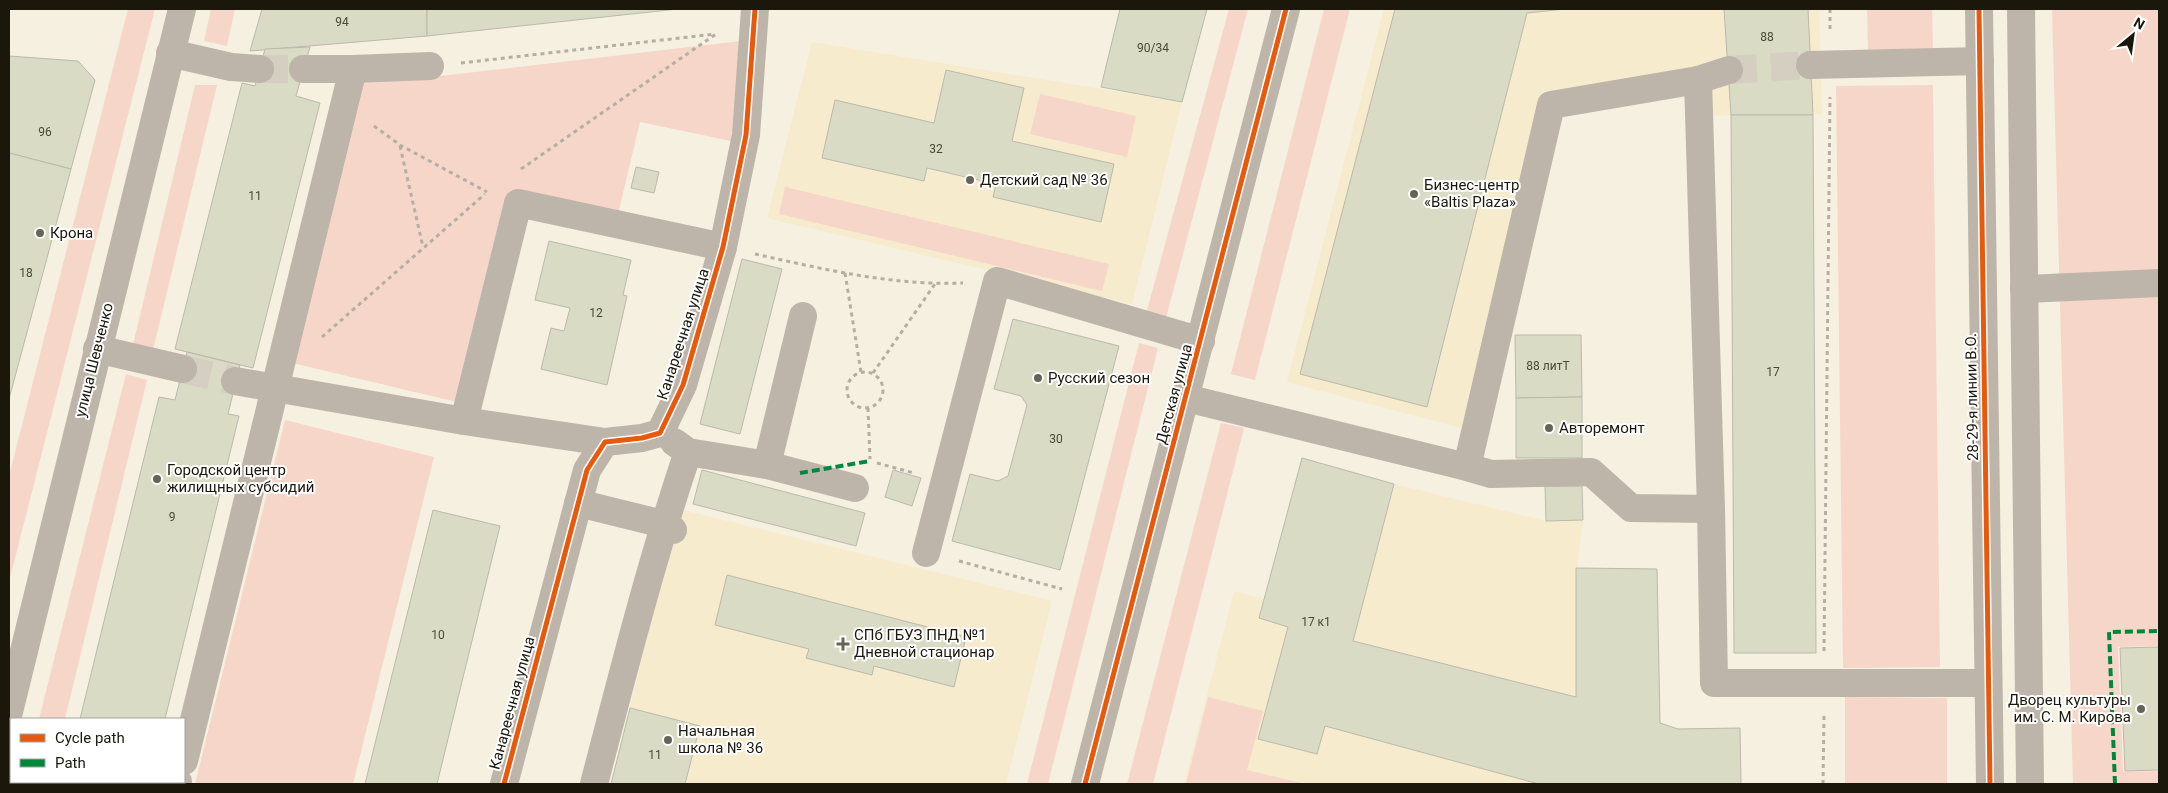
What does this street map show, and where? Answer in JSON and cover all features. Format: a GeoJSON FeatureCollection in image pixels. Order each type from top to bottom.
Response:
{"type":"FeatureCollection","features":[{"type":"Feature","properties":{"kind":"street","name":"улица Шевченко"},"geometry":{"type":"LineString","coordinates":[[9,712],[182,9]]}},
{"type":"Feature","properties":{"kind":"street","name":"Детская улица"},"geometry":{"type":"LineString","coordinates":[[1085,784],[1286,9]]}},
{"type":"Feature","properties":{"kind":"street","name":"28-29-я линии В.О."},"geometry":{"type":"LineString","coordinates":[[1979,9],[1990,784]]}},
{"type":"Feature","properties":{"kind":"street"},"geometry":{"type":"LineString","coordinates":[[2021,9],[2030,784]]}},
{"type":"Feature","properties":{"kind":"street","name":"Канареечная улица"},"geometry":{"type":"LineString","coordinates":[[660,433],[683,385],[723,247],[746,134],[754,20]]}},
{"type":"Feature","properties":{"kind":"street"},"geometry":{"type":"LineString","coordinates":[[170,53],[231,66],[260,69]]}},
{"type":"Feature","properties":{"kind":"street"},"geometry":{"type":"LineString","coordinates":[[1820,65],[1980,61]]}},
{"type":"Feature","properties":{"kind":"street"},"geometry":{"type":"LineString","coordinates":[[304,69],[430,66]]}},
{"type":"Feature","properties":{"kind":"street"},"geometry":{"type":"LineString","coordinates":[[185,757],[277,388],[353,69]]}},
{"type":"Feature","properties":{"kind":"street"},"geometry":{"type":"LineString","coordinates":[[1467,467],[1551,105],[1698,80],[1728,70]]}},
{"type":"Feature","properties":{"kind":"street"},"geometry":{"type":"LineString","coordinates":[[1698,80],[1711,509],[1714,683],[1988,683]]}},
{"type":"Feature","properties":{"kind":"street"},"geometry":{"type":"LineString","coordinates":[[464,422],[518,203],[723,247]]}},
{"type":"Feature","properties":{"kind":"street"},"geometry":{"type":"LineString","coordinates":[[926,553],[996,281],[1201,341]]}},
{"type":"Feature","properties":{"kind":"street"},"geometry":{"type":"LineString","coordinates":[[2024,289],[2159,283]]}},
{"type":"Feature","properties":{"kind":"street"},"geometry":{"type":"LineString","coordinates":[[767,465],[803,316]]}},
{"type":"Feature","properties":{"kind":"street"},"geometry":{"type":"LineString","coordinates":[[97,349],[183,369]]}},
{"type":"Feature","properties":{"kind":"street"},"geometry":{"type":"LineString","coordinates":[[235,381],[464,422],[606,442],[660,433],[688,452],[767,465],[855,488]]}},
{"type":"Feature","properties":{"kind":"street"},"geometry":{"type":"LineString","coordinates":[[1186,398],[1491,474],[1591,472],[1631,508],[1711,509]]}},
{"type":"Feature","properties":{"kind":"street","name":"Канареечная улица"},"geometry":{"type":"LineString","coordinates":[[504,784],[587,470],[606,442]]}},
{"type":"Feature","properties":{"kind":"street"},"geometry":{"type":"LineString","coordinates":[[594,784],[688,452]]}},
{"type":"Feature","properties":{"kind":"street"},"geometry":{"type":"LineString","coordinates":[[578,503],[668,527]]}},
{"type":"Feature","properties":{"kind":"path"},"geometry":{"type":"LineString","coordinates":[[1824,784],[1820,65],[1830,9]]}},
{"type":"Feature","properties":{"kind":"path"},"geometry":{"type":"LineString","coordinates":[[430,66],[754,20]]}},
{"type":"Feature","properties":{"kind":"path"},"geometry":{"type":"LineString","coordinates":[[344,106],[400,145],[487,192],[518,203]]}},
{"type":"Feature","properties":{"kind":"path"},"geometry":{"type":"LineString","coordinates":[[400,145],[423,247]]}},
{"type":"Feature","properties":{"kind":"path"},"geometry":{"type":"LineString","coordinates":[[723,247],[879,279],[935,284],[996,281]]}},
{"type":"Feature","properties":{"kind":"path"},"geometry":{"type":"LineString","coordinates":[[845,273],[861,372]]}},
{"type":"Feature","properties":{"kind":"path"},"geometry":{"type":"LineString","coordinates":[[873,373],[935,284]]}},
{"type":"Feature","properties":{"kind":"path"},"geometry":{"type":"LineString","coordinates":[[861,372],[873,373],[881,381],[883,393],[878,403],[868,408],[856,405],[848,396],[848,384],[861,372]]}},
{"type":"Feature","properties":{"kind":"path"},"geometry":{"type":"LineString","coordinates":[[868,408],[870,461],[945,481]]}},
{"type":"Feature","properties":{"kind":"path"},"geometry":{"type":"LineString","coordinates":[[926,553],[1062,589]]}},
{"type":"Feature","properties":{"kind":"shaded area"},"geometry":{"type":"Polygon","coordinates":[[[128,9],[155,9],[9,582],[9,476],[128,9]]]}},
{"type":"Feature","properties":{"kind":"shaded area"},"geometry":{"type":"Polygon","coordinates":[[[211,9],[235,9],[227,46],[204,41],[211,9]]]}},
{"type":"Feature","properties":{"kind":"shaded area"},"geometry":{"type":"Polygon","coordinates":[[[1229,9],[1248,9],[1166,318],[1146,314],[1229,9]]]}},
{"type":"Feature","properties":{"kind":"shaded area"},"geometry":{"type":"Polygon","coordinates":[[[1324,9],[1350,9],[1255,380],[1231,374],[1324,9]]]}},
{"type":"Feature","properties":{"kind":"shaded area"},"geometry":{"type":"Polygon","coordinates":[[[1384,9],[1819,9],[1822,114],[1690,116],[1689,79],[1542,100],[1461,428],[1287,382],[1384,9]]]}},
{"type":"Feature","properties":{"kind":"shaded area"},"geometry":{"type":"Polygon","coordinates":[[[1867,9],[1932,9],[1933,49],[1868,51],[1867,9]]]}},
{"type":"Feature","properties":{"kind":"shaded area"},"geometry":{"type":"Polygon","coordinates":[[[2159,9],[2159,646],[2118,647],[2123,772],[2159,771],[2159,784],[2073,784],[2052,10],[2159,9]]]}},
{"type":"Feature","properties":{"kind":"shaded area"},"geometry":{"type":"Polygon","coordinates":[[[741,41],[731,141],[640,122],[618,214],[509,192],[457,402],[292,363],[360,79],[432,77],[741,41]]]}},
{"type":"Feature","properties":{"kind":"shaded area","name":"Детский сад № 36"},"geometry":{"type":"Polygon","coordinates":[[[812,42],[1182,102],[1132,304],[767,218],[812,42]]]}},
{"type":"Feature","properties":{"kind":"shaded area"},"geometry":{"type":"Polygon","coordinates":[[[195,85],[217,85],[152,354],[132,349],[195,85]]]}},
{"type":"Feature","properties":{"kind":"shaded area"},"geometry":{"type":"Polygon","coordinates":[[[1933,85],[1940,667],[1843,668],[1836,86],[1933,85]]]}},
{"type":"Feature","properties":{"kind":"shaded area"},"geometry":{"type":"Polygon","coordinates":[[[1040,94],[1136,116],[1127,157],[1030,134],[1040,94]]]}},
{"type":"Feature","properties":{"kind":"shaded area"},"geometry":{"type":"Polygon","coordinates":[[[785,187],[1109,264],[1102,291],[779,214],[785,187]]]}},
{"type":"Feature","properties":{"kind":"shaded area"},"geometry":{"type":"Polygon","coordinates":[[[1139,343],[1158,348],[1048,784],[1027,784],[1139,343]]]}},
{"type":"Feature","properties":{"kind":"shaded area"},"geometry":{"type":"Polygon","coordinates":[[[126,374],[147,380],[65,718],[39,718],[126,374]]]}},
{"type":"Feature","properties":{"kind":"shaded area"},"geometry":{"type":"Polygon","coordinates":[[[285,420],[434,457],[353,784],[195,784],[285,420]]]}},
{"type":"Feature","properties":{"kind":"shaded area"},"geometry":{"type":"Polygon","coordinates":[[[1221,423],[1244,428],[1153,784],[1127,784],[1221,423]]]}},
{"type":"Feature","properties":{"kind":"shaded area"},"geometry":{"type":"Polygon","coordinates":[[[1302,458],[1394,484],[1546,521],[1583,520],[1577,568],[1657,569],[1660,723],[1678,729],[1740,728],[1741,784],[1184,784],[1234,591],[1264,599],[1302,458]]]}},
{"type":"Feature","properties":{"kind":"shaded area","name":"СПб ГБУЗ ПНД №1 Дневной стационар"},"geometry":{"type":"Polygon","coordinates":[[[679,509],[1052,601],[1006,784],[611,784],[679,509]]]}},
{"type":"Feature","properties":{"kind":"shaded area"},"geometry":{"type":"Polygon","coordinates":[[[1208,697],[1263,711],[1247,770],[1306,784],[1186,784],[1208,697]]]}},
{"type":"Feature","properties":{"kind":"shaded area"},"geometry":{"type":"Polygon","coordinates":[[[1845,697],[1947,698],[1947,784],[1845,784],[1845,697]]]}},
{"type":"Feature","properties":{"kind":"building"},"geometry":{"type":"Polygon","coordinates":[[[262,9],[427,9],[427,36],[250,51],[262,9]]]}},
{"type":"Feature","properties":{"kind":"building"},"geometry":{"type":"Polygon","coordinates":[[[427,9],[678,9],[427,36],[427,9]]]}},
{"type":"Feature","properties":{"kind":"building"},"geometry":{"type":"Polygon","coordinates":[[[1120,9],[1207,9],[1182,102],[1101,87],[1120,9]]]}},
{"type":"Feature","properties":{"kind":"building","name":"Бизнес-центр «Baltis Plaza»"},"geometry":{"type":"Polygon","coordinates":[[[1395,9],[1565,9],[1527,13],[1427,407],[1300,374],[1395,9]]]}},
{"type":"Feature","properties":{"kind":"building"},"geometry":{"type":"Polygon","coordinates":[[[1724,9],[1808,9],[1813,115],[1731,115],[1724,9]]]}},
{"type":"Feature","properties":{"kind":"building"},"geometry":{"type":"Polygon","coordinates":[[[310,47],[296,96],[320,103],[253,368],[175,349],[242,83],[255,86],[265,49],[310,47]]]}},
{"type":"Feature","properties":{"kind":"building"},"geometry":{"type":"Polygon","coordinates":[[[9,56],[78,61],[95,80],[71,169],[9,153],[9,56]]]}},
{"type":"Feature","properties":{"kind":"building"},"geometry":{"type":"Polygon","coordinates":[[[946,70],[1024,88],[1012,141],[1114,164],[1101,222],[993,197],[996,184],[927,168],[924,181],[822,158],[835,100],[934,123],[946,70]]]}},
{"type":"Feature","properties":{"kind":"building"},"geometry":{"type":"Polygon","coordinates":[[[1731,115],[1813,115],[1816,653],[1734,653],[1731,115]]]}},
{"type":"Feature","properties":{"kind":"building"},"geometry":{"type":"Polygon","coordinates":[[[9,153],[71,169],[9,399],[9,153]]]}},
{"type":"Feature","properties":{"kind":"building"},"geometry":{"type":"Polygon","coordinates":[[[636,167],[659,172],[654,193],[631,188],[636,167]]]}},
{"type":"Feature","properties":{"kind":"building"},"geometry":{"type":"Polygon","coordinates":[[[549,241],[631,260],[623,295],[627,296],[607,385],[541,369],[551,328],[564,331],[570,308],[535,300],[549,241]]]}},
{"type":"Feature","properties":{"kind":"building"},"geometry":{"type":"Polygon","coordinates":[[[742,259],[782,269],[740,434],[700,424],[742,259]]]}},
{"type":"Feature","properties":{"kind":"building"},"geometry":{"type":"Polygon","coordinates":[[[1013,319],[1119,346],[1060,570],[952,541],[970,474],[998,481],[1008,476],[1027,405],[1021,396],[994,389],[1013,319]]]}},
{"type":"Feature","properties":{"kind":"building"},"geometry":{"type":"Polygon","coordinates":[[[1515,335],[1581,335],[1582,397],[1516,398],[1515,335]]]}},
{"type":"Feature","properties":{"kind":"building"},"geometry":{"type":"Polygon","coordinates":[[[187,352],[240,365],[228,414],[239,416],[165,718],[80,718],[159,397],[175,400],[187,352]]]}},
{"type":"Feature","properties":{"kind":"building","name":"Авторемонт"},"geometry":{"type":"Polygon","coordinates":[[[1582,397],[1582,458],[1516,458],[1516,398],[1582,397]]]}},
{"type":"Feature","properties":{"kind":"building"},"geometry":{"type":"Polygon","coordinates":[[[1302,458],[1394,484],[1353,641],[1576,697],[1576,568],[1657,569],[1660,723],[1678,729],[1740,728],[1741,784],[1539,784],[1325,726],[1317,754],[1258,739],[1288,627],[1259,618],[1302,458]]]}},
{"type":"Feature","properties":{"kind":"building"},"geometry":{"type":"Polygon","coordinates":[[[702,470],[865,513],[856,546],[693,504],[702,470]]]}},
{"type":"Feature","properties":{"kind":"building"},"geometry":{"type":"Polygon","coordinates":[[[893,470],[921,478],[912,506],[885,497],[893,470]]]}},
{"type":"Feature","properties":{"kind":"building"},"geometry":{"type":"Polygon","coordinates":[[[1545,486],[1582,486],[1583,520],[1546,521],[1545,486]]]}},
{"type":"Feature","properties":{"kind":"building"},"geometry":{"type":"Polygon","coordinates":[[[433,510],[500,526],[437,784],[365,784],[433,510]]]}},
{"type":"Feature","properties":{"kind":"building"},"geometry":{"type":"Polygon","coordinates":[[[727,575],[966,637],[954,687],[874,666],[872,675],[806,658],[809,649],[715,625],[727,575]]]}},
{"type":"Feature","properties":{"kind":"building","name":"Дворец культуры им. С. М. Кирова"},"geometry":{"type":"Polygon","coordinates":[[[2159,647],[2159,770],[2125,771],[2120,648],[2159,647]]]}},
{"type":"Feature","properties":{"kind":"building"},"geometry":{"type":"Polygon","coordinates":[[[630,708],[700,726],[685,784],[611,784],[630,708]]]}},
{"type":"Feature","properties":{"kind":"building"},"geometry":{"type":"Polygon","coordinates":[[[65,783],[149,783],[149,784],[65,783]]]}},
{"type":"Feature","properties":{"kind":"tunnel"},"geometry":{"type":"LineString","coordinates":[[1729,70],[1810,65]]}},
{"type":"Feature","properties":{"kind":"tunnel"},"geometry":{"type":"LineString","coordinates":[[260,69],[303,69]]}},
{"type":"Feature","properties":{"kind":"tunnel"},"geometry":{"type":"LineString","coordinates":[[183,369],[235,381]]}},
{"type":"Feature","properties":{"kind":"marked path"},"geometry":{"type":"LineString","coordinates":[[800,473],[870,461]]}},
{"type":"Feature","properties":{"kind":"marked path"},"geometry":{"type":"LineString","coordinates":[[2115,784],[2109,632],[2159,631]]}},
{"type":"Feature","properties":{"kind":"cycle path"},"geometry":{"type":"LineString","coordinates":[[504,784],[587,470],[605,442],[642,438],[660,433],[683,385],[723,247],[746,135],[755,9]]}},
{"type":"Feature","properties":{"kind":"cycle path"},"geometry":{"type":"LineString","coordinates":[[1085,784],[1286,9]]}},
{"type":"Feature","properties":{"kind":"cycle path"},"geometry":{"type":"LineString","coordinates":[[1979,9],[1990,784]]}},
{"type":"Feature","properties":{"kind":"place","name":"Детский сад № 36"},"geometry":{"type":"Point","coordinates":[970,180]}},
{"type":"Feature","properties":{"kind":"place","name":"Бизнес-центр «Baltis Plaza»"},"geometry":{"type":"Point","coordinates":[1414,194]}},
{"type":"Feature","properties":{"kind":"place","name":"Крона"},"geometry":{"type":"Point","coordinates":[40,233]}},
{"type":"Feature","properties":{"kind":"place","name":"Русский сезон"},"geometry":{"type":"Point","coordinates":[1038,378]}},
{"type":"Feature","properties":{"kind":"place","name":"Авторемонт"},"geometry":{"type":"Point","coordinates":[1549,428]}},
{"type":"Feature","properties":{"kind":"place","name":"Городской центр жилищных субсидий"},"geometry":{"type":"Point","coordinates":[157,479]}},
{"type":"Feature","properties":{"kind":"place","name":"СПб ГБУЗ ПНД №1 Дневной стационар"},"geometry":{"type":"Point","coordinates":[843,644]}},
{"type":"Feature","properties":{"kind":"place","name":"Дворец культуры им. С. М. Кирова"},"geometry":{"type":"Point","coordinates":[2141,709]}},
{"type":"Feature","properties":{"kind":"place","name":"Начальная школа № 36"},"geometry":{"type":"Point","coordinates":[668,740]}}]}
